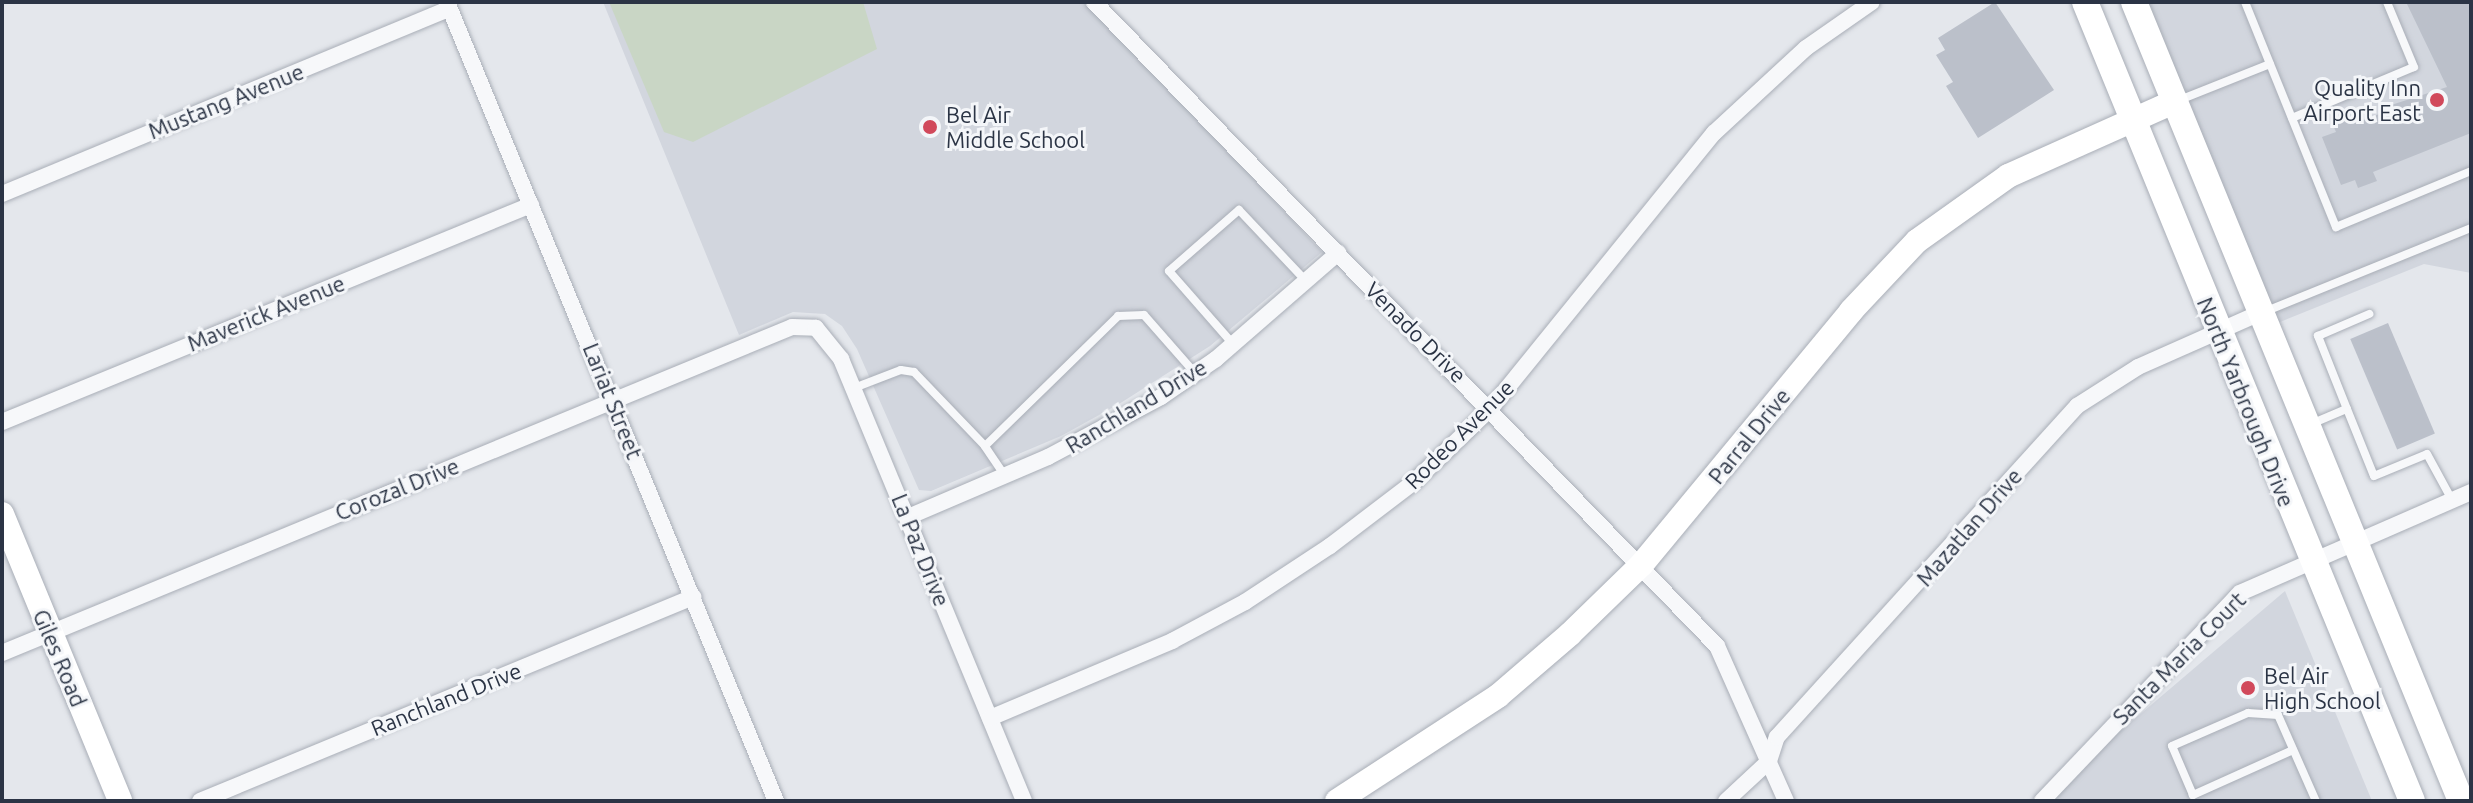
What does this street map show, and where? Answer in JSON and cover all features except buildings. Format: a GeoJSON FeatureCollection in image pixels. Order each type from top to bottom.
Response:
{"type":"FeatureCollection","features":[{"type":"Feature","properties":{"kind":"main road","name":"North Yarbrough Drive"},"geometry":{"type":"LineString","coordinates":[[2085,2],[2407,798]]}},
{"type":"Feature","properties":{"kind":"main road","name":"North Yarbrough Drive"},"geometry":{"type":"LineString","coordinates":[[2134,2],[2457,790]]}},
{"type":"Feature","properties":{"kind":"main road"},"geometry":{"type":"LineString","coordinates":[[2407,798],[2457,790]]}},
{"type":"Feature","properties":{"kind":"street","name":"Venado Drive"},"geometry":{"type":"LineString","coordinates":[[1094,2],[1642,564],[1717,646],[1786,801]]}},
{"type":"Feature","properties":{"kind":"street","name":"Rodeo Avenue"},"geometry":{"type":"LineString","coordinates":[[990,718],[1172,641],[1245,602],[1414,482],[1491,408],[1714,133],[1806,48],[1872,2]]}},
{"type":"Feature","properties":{"kind":"street","name":"Mustang Avenue"},"geometry":{"type":"LineString","coordinates":[[2,194],[448,5]]}},
{"type":"Feature","properties":{"kind":"street","name":"Lariat Street"},"geometry":{"type":"LineString","coordinates":[[448,5],[776,801]]}},
{"type":"Feature","properties":{"kind":"street","name":"Parral Drive"},"geometry":{"type":"LineString","coordinates":[[1337,801],[1498,696],[1642,564],[1851,311],[1917,241],[2008,176],[2176,101]]}},
{"type":"Feature","properties":{"kind":"street","name":"Maverick Avenue"},"geometry":{"type":"LineString","coordinates":[[2,422],[531,205]]}},
{"type":"Feature","properties":{"kind":"street","name":"Ranchland Drive"},"geometry":{"type":"LineString","coordinates":[[908,517],[1107,428],[1195,373],[1233,345],[1338,253]]}},
{"type":"Feature","properties":{"kind":"street","name":"Mazatlan Drive"},"geometry":{"type":"LineString","coordinates":[[1726,801],[1769,761],[1777,737],[2077,406],[2107,383],[2260,313]]}},
{"type":"Feature","properties":{"kind":"street","name":"Corozal Drive"},"geometry":{"type":"LineString","coordinates":[[2,653],[792,327]]}},
{"type":"Feature","properties":{"kind":"street","name":"La Paz Drive"},"geometry":{"type":"LineString","coordinates":[[792,327],[816,328],[828,336],[854,388],[1024,801]]}},
{"type":"Feature","properties":{"kind":"street","name":"Santa Maria Court"},"geometry":{"type":"LineString","coordinates":[[2042,801],[2219,611],[2262,579],[2471,492]]}},
{"type":"Feature","properties":{"kind":"street","name":"Giles Road"},"geometry":{"type":"LineString","coordinates":[[2,514],[120,801]]}},
{"type":"Feature","properties":{"kind":"street","name":"Ranchland Drive"},"geometry":{"type":"LineString","coordinates":[[200,801],[693,597]]}},
{"type":"Feature","properties":{"kind":"lane"},"geometry":{"type":"LineString","coordinates":[[2245,2],[2336,227],[2471,171]]}},
{"type":"Feature","properties":{"kind":"lane"},"geometry":{"type":"LineString","coordinates":[[2292,118],[2414,67],[2387,2]]}},
{"type":"Feature","properties":{"kind":"lane"},"geometry":{"type":"LineString","coordinates":[[2176,101],[2270,64]]}},
{"type":"Feature","properties":{"kind":"lane"},"geometry":{"type":"LineString","coordinates":[[1233,345],[1169,271],[1239,210],[1306,282]]}},
{"type":"Feature","properties":{"kind":"lane"},"geometry":{"type":"LineString","coordinates":[[2260,313],[2471,228]]}},
{"type":"Feature","properties":{"kind":"lane"},"geometry":{"type":"LineString","coordinates":[[985,446],[1128,312],[1144,315],[1195,373]]}},
{"type":"Feature","properties":{"kind":"lane"},"geometry":{"type":"LineString","coordinates":[[2369,314],[2318,336],[2374,476],[2427,454],[2433,457],[2452,500]]}},
{"type":"Feature","properties":{"kind":"lane"},"geometry":{"type":"LineString","coordinates":[[854,388],[901,370],[914,372],[985,446],[1005,476]]}},
{"type":"Feature","properties":{"kind":"lane"},"geometry":{"type":"LineString","coordinates":[[2306,426],[2347,409]]}},
{"type":"Feature","properties":{"kind":"lane"},"geometry":{"type":"LineString","coordinates":[[2293,750],[2193,795],[2172,746],[2248,713],[2278,715],[2316,801]]}},
{"type":"Feature","properties":{"kind":"shaded area","name":"Bel Air Middle School"},"geometry":{"type":"Polygon","coordinates":[[[603,2],[1088,2],[1322,252],[1210,346],[1119,404],[1061,436],[931,491],[919,490],[857,349],[842,326],[825,314],[793,312],[739,335],[603,2]]]}},
{"type":"Feature","properties":{"kind":"shaded area"},"geometry":{"type":"Polygon","coordinates":[[[2143,2],[2471,2],[2471,273],[2424,264],[2275,324],[2143,2]]]}},
{"type":"Feature","properties":{"kind":"shaded area","name":"Bel Air High School"},"geometry":{"type":"Polygon","coordinates":[[[2285,591],[2372,801],[2044,801],[2057,785],[2285,591]]]}},
{"type":"Feature","properties":{"kind":"green space"},"geometry":{"type":"Polygon","coordinates":[[[609,2],[863,2],[877,49],[693,142],[664,132],[609,2]]]}},
{"type":"Feature","properties":{"kind":"place","name":"Quality Inn Airport East"},"geometry":{"type":"Point","coordinates":[2437,100]}},
{"type":"Feature","properties":{"kind":"place","name":"Bel Air Middle School"},"geometry":{"type":"Point","coordinates":[930,127]}},
{"type":"Feature","properties":{"kind":"place","name":"Bel Air High School"},"geometry":{"type":"Point","coordinates":[2248,688]}}]}
